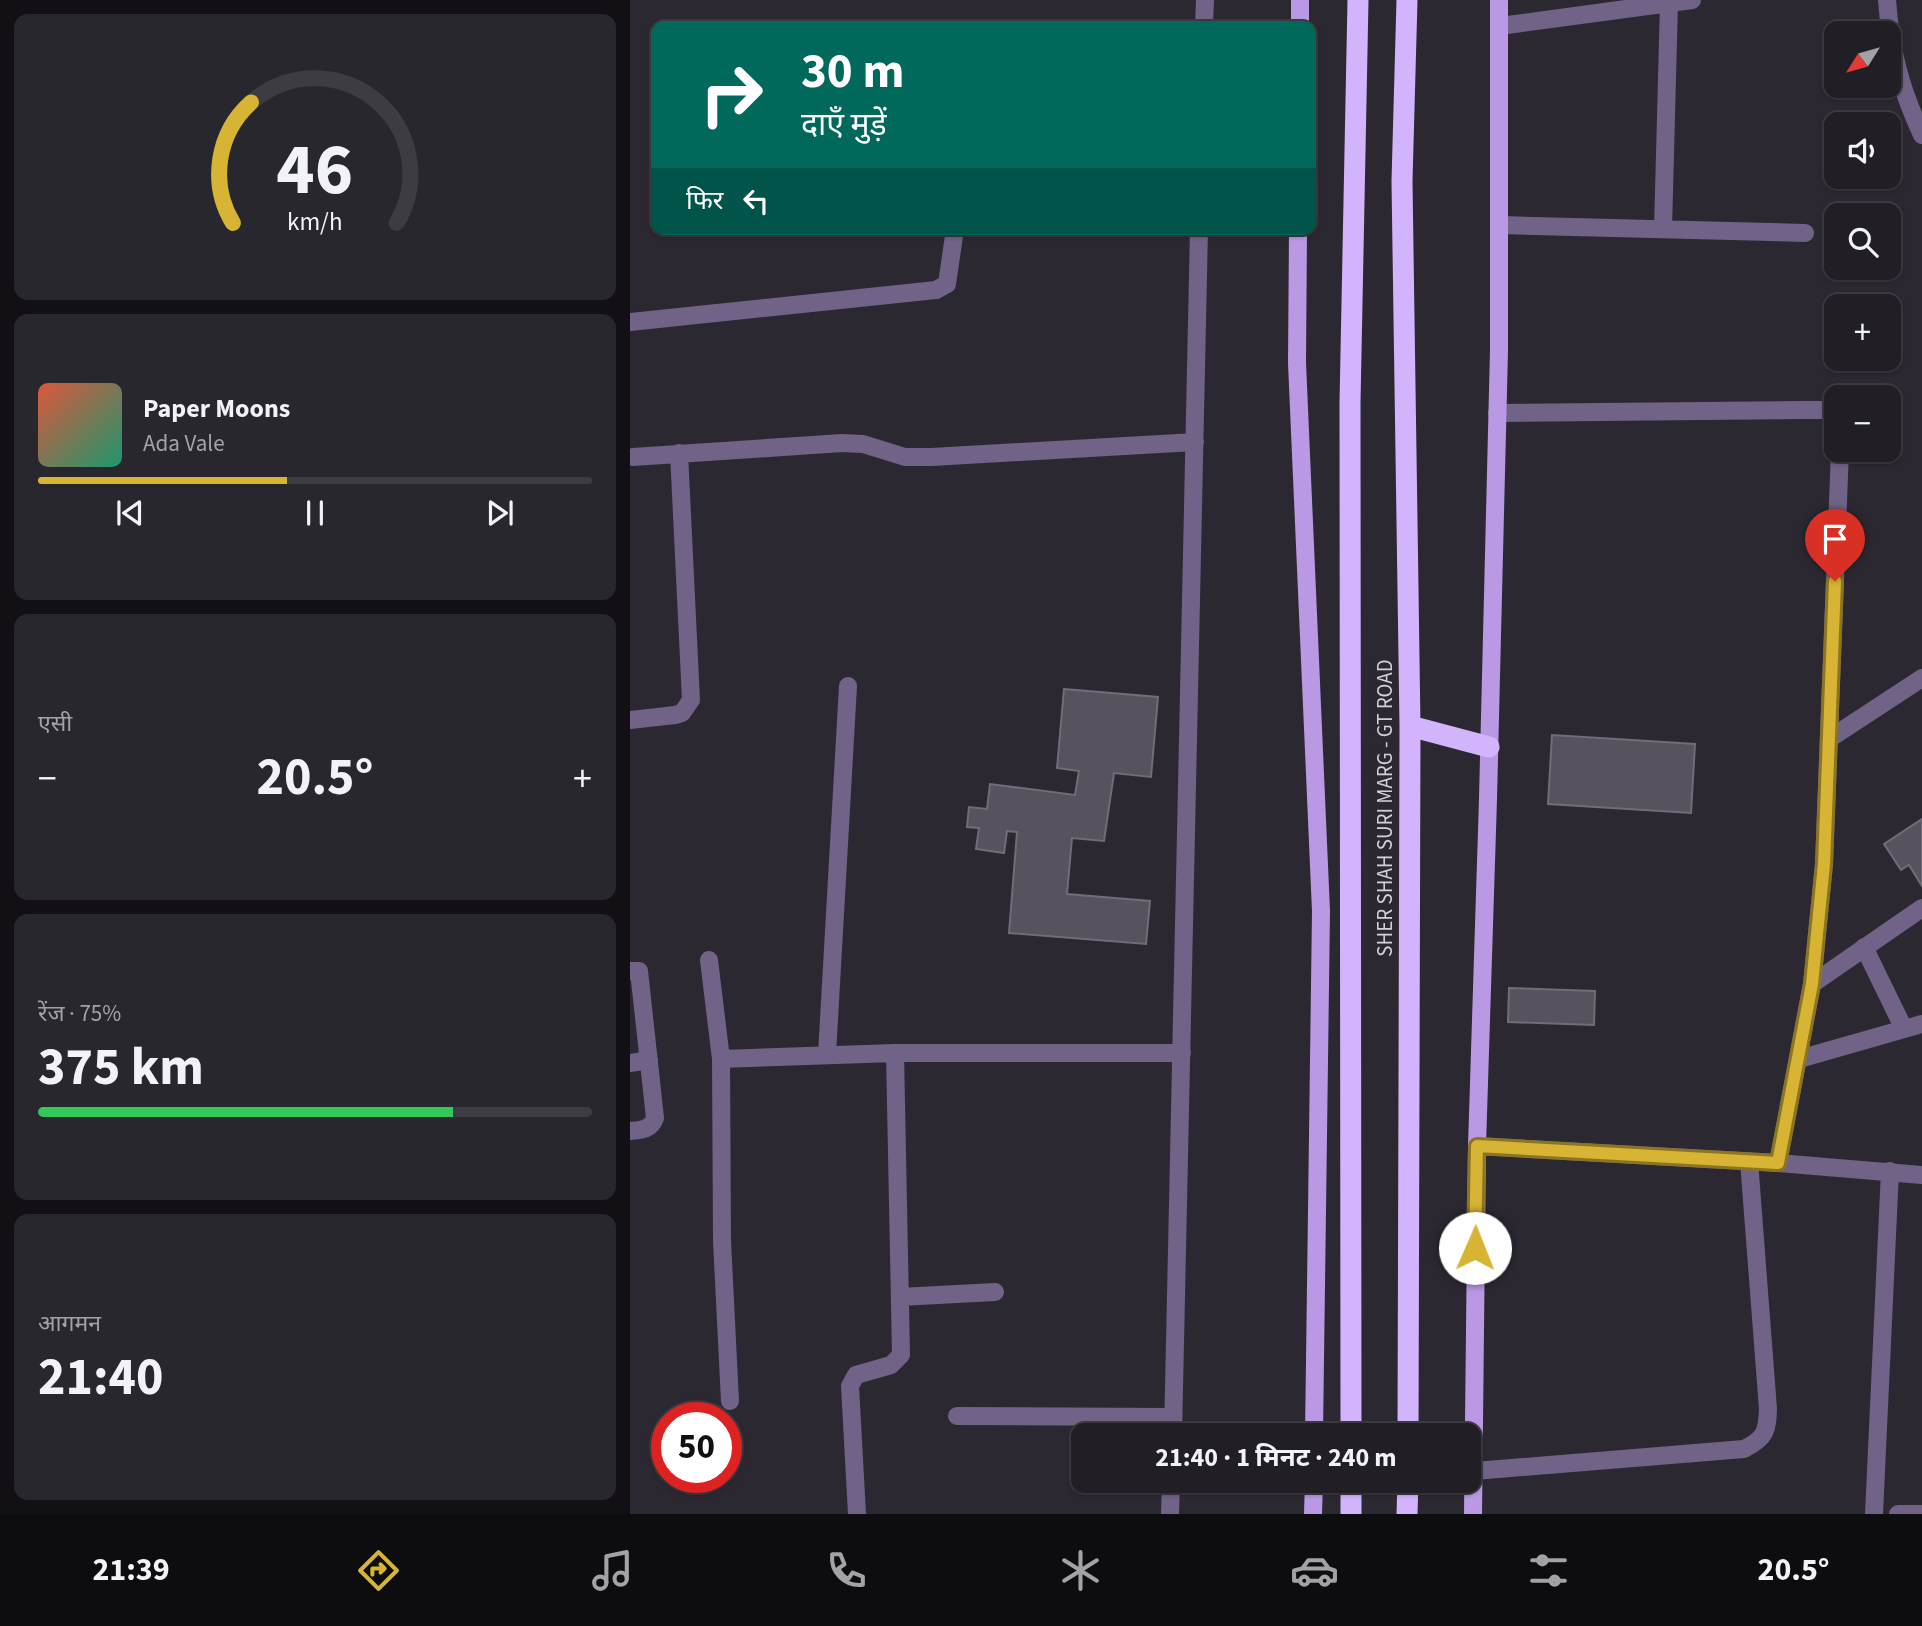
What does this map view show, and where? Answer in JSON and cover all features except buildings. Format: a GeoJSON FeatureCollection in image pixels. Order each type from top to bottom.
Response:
{"type":"FeatureCollection","features":[{"type":"Feature","properties":{"kind":"highway","name":"SHER SHAH SURI MARG - GT ROAD"},"geometry":{"type":"LineString","coordinates":[[1351,1423],[1350,402],[1358,0]]}},
{"type":"Feature","properties":{"kind":"highway","name":"SHER SHAH SURI MARG - GT ROAD"},"geometry":{"type":"LineString","coordinates":[[1407,0],[1402,181],[1410,726],[1408,1423]]}},
{"type":"Feature","properties":{"kind":"highway"},"geometry":{"type":"LineString","coordinates":[[1410,726],[1489,747]]}},
{"type":"Feature","properties":{"kind":"highway"},"geometry":{"type":"LineString","coordinates":[[1351,1493],[1351,1514]]}},
{"type":"Feature","properties":{"kind":"highway"},"geometry":{"type":"LineString","coordinates":[[1408,1493],[1408,1514]]}},
{"type":"Feature","properties":{"kind":"main road"},"geometry":{"type":"LineString","coordinates":[[1300,0],[1300,21]]}},
{"type":"Feature","properties":{"kind":"main road"},"geometry":{"type":"LineString","coordinates":[[1474,1423],[1477,1146],[1497,414],[1499,0]]}},
{"type":"Feature","properties":{"kind":"main road"},"geometry":{"type":"LineString","coordinates":[[1298,235],[1297,363],[1321,911],[1314,1423]]}},
{"type":"Feature","properties":{"kind":"main road"},"geometry":{"type":"LineString","coordinates":[[1313,1514],[1314,1493]]}},
{"type":"Feature","properties":{"kind":"main road"},"geometry":{"type":"LineString","coordinates":[[1473,1493],[1473,1514]]}},
{"type":"Feature","properties":{"kind":"street"},"geometry":{"type":"LineString","coordinates":[[1204,21],[1205,0]]}},
{"type":"Feature","properties":{"kind":"street"},"geometry":{"type":"LineString","coordinates":[[1500,26],[1692,0]]}},
{"type":"Feature","properties":{"kind":"street"},"geometry":{"type":"LineString","coordinates":[[1887,0],[1894,63],[1922,135]]}},
{"type":"Feature","properties":{"kind":"street"},"geometry":{"type":"LineString","coordinates":[[1663,229],[1669,3]]}},
{"type":"Feature","properties":{"kind":"street"},"geometry":{"type":"LineString","coordinates":[[1500,225],[1805,233]]}},
{"type":"Feature","properties":{"kind":"street"},"geometry":{"type":"LineString","coordinates":[[630,322],[936,290],[947,284],[954,235]]}},
{"type":"Feature","properties":{"kind":"street"},"geometry":{"type":"LineString","coordinates":[[1173,1423],[1199,235]]}},
{"type":"Feature","properties":{"kind":"street"},"geometry":{"type":"LineString","coordinates":[[1497,414],[1824,410]]}},
{"type":"Feature","properties":{"kind":"street"},"geometry":{"type":"LineString","coordinates":[[633,457],[842,443],[863,444],[905,457],[932,457],[1195,442]]}},
{"type":"Feature","properties":{"kind":"street"},"geometry":{"type":"LineString","coordinates":[[630,720],[682,713],[691,701],[679,453]]}},
{"type":"Feature","properties":{"kind":"street"},"geometry":{"type":"LineString","coordinates":[[1778,1163],[1812,984],[1824,864],[1840,462]]}},
{"type":"Feature","properties":{"kind":"street"},"geometry":{"type":"LineString","coordinates":[[1829,739],[1922,678]]}},
{"type":"Feature","properties":{"kind":"street"},"geometry":{"type":"LineString","coordinates":[[827,1054],[848,686]]}},
{"type":"Feature","properties":{"kind":"street"},"geometry":{"type":"LineString","coordinates":[[1812,984],[1922,908]]}},
{"type":"Feature","properties":{"kind":"street"},"geometry":{"type":"LineString","coordinates":[[1864,947],[1904,1030]]}},
{"type":"Feature","properties":{"kind":"street"},"geometry":{"type":"LineString","coordinates":[[709,960],[721,1059],[722,1241],[730,1401]]}},
{"type":"Feature","properties":{"kind":"street"},"geometry":{"type":"LineString","coordinates":[[630,971],[639,971],[655,1118],[654,1123],[646,1129],[630,1131]]}},
{"type":"Feature","properties":{"kind":"street"},"geometry":{"type":"LineString","coordinates":[[1799,1059],[1922,1024]]}},
{"type":"Feature","properties":{"kind":"street"},"geometry":{"type":"LineString","coordinates":[[721,1059],[895,1053],[1182,1053]]}},
{"type":"Feature","properties":{"kind":"street"},"geometry":{"type":"LineString","coordinates":[[856,1514],[849,1391],[856,1375],[891,1365],[899,1359],[901,1350],[895,1053]]}},
{"type":"Feature","properties":{"kind":"street"},"geometry":{"type":"LineString","coordinates":[[630,1063],[649,1060]]}},
{"type":"Feature","properties":{"kind":"street"},"geometry":{"type":"LineString","coordinates":[[1477,1146],[1749,1161],[1922,1175]]}},
{"type":"Feature","properties":{"kind":"street"},"geometry":{"type":"LineString","coordinates":[[1481,1470],[1744,1449],[1758,1442],[1767,1429],[1768,1409],[1749,1161]]}},
{"type":"Feature","properties":{"kind":"street"},"geometry":{"type":"LineString","coordinates":[[1874,1514],[1890,1171]]}},
{"type":"Feature","properties":{"kind":"street"},"geometry":{"type":"LineString","coordinates":[[900,1297],[995,1292]]}},
{"type":"Feature","properties":{"kind":"street"},"geometry":{"type":"LineString","coordinates":[[957,1416],[1108,1423]]}},
{"type":"Feature","properties":{"kind":"street"},"geometry":{"type":"LineString","coordinates":[[1170,1514],[1171,1493]]}},
{"type":"Feature","properties":{"kind":"street"},"geometry":{"type":"LineString","coordinates":[[1898,1514],[1922,1514]]}},
{"type":"Feature","properties":{"kind":"route"},"geometry":{"type":"LineString","coordinates":[[1475,1248],[1477,1146],[1778,1163],[1812,984],[1824,864],[1835,581]]}}]}
